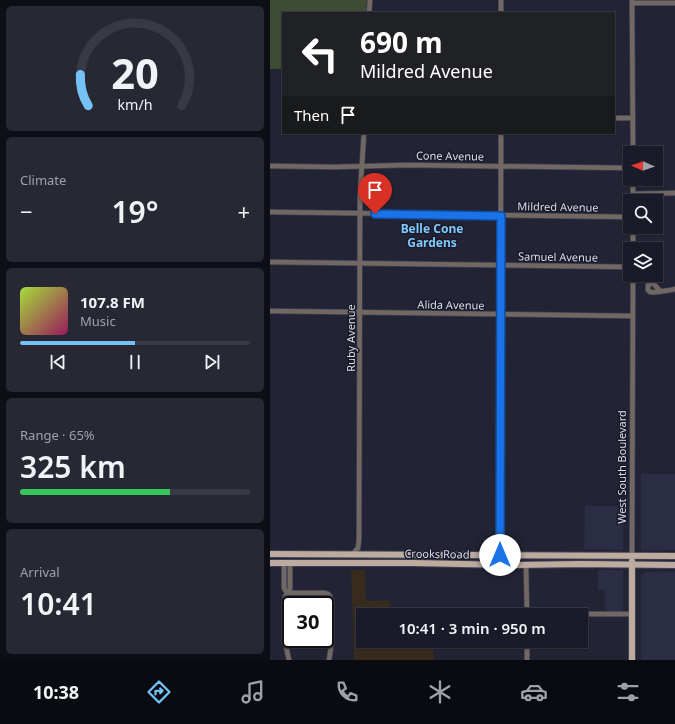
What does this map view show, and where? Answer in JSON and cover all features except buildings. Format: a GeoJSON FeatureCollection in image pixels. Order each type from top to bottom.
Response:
{"type":"FeatureCollection","features":[{"type":"Feature","properties":{"kind":"main road","name":"Crooks Road"},"geometry":{"type":"LineString","coordinates":[[270,554],[675,556]]}},
{"type":"Feature","properties":{"kind":"main road"},"geometry":{"type":"LineString","coordinates":[[304,563],[310,560],[309,554]]}},
{"type":"Feature","properties":{"kind":"main road"},"geometry":{"type":"LineString","coordinates":[[358,563],[361,557],[366,554]]}},
{"type":"Feature","properties":{"kind":"main road"},"geometry":{"type":"LineString","coordinates":[[498,565],[502,560],[500,555]]}},
{"type":"Feature","properties":{"kind":"main road"},"geometry":{"type":"LineString","coordinates":[[526,565],[525,558],[528,555]]}},
{"type":"Feature","properties":{"kind":"main road"},"geometry":{"type":"LineString","coordinates":[[611,564],[614,561],[614,556]]}},
{"type":"Feature","properties":{"kind":"main road","name":"West South Boulevard"},"geometry":{"type":"LineString","coordinates":[[632,556],[632,660]]}},
{"type":"Feature","properties":{"kind":"main road"},"geometry":{"type":"LineString","coordinates":[[649,565],[649,559],[652,556]]}},
{"type":"Feature","properties":{"kind":"main road","name":"Crooks Road"},"geometry":{"type":"LineString","coordinates":[[270,562],[498,565],[675,565]]}},
{"type":"Feature","properties":{"kind":"street"},"geometry":{"type":"LineString","coordinates":[[369,12],[370,0]]}},
{"type":"Feature","properties":{"kind":"street"},"geometry":{"type":"LineString","coordinates":[[501,0],[501,12]]}},
{"type":"Feature","properties":{"kind":"street"},"geometry":{"type":"LineString","coordinates":[[633,146],[632,2],[675,3]]}},
{"type":"Feature","properties":{"kind":"street"},"geometry":{"type":"LineString","coordinates":[[615,118],[633,118]]}},
{"type":"Feature","properties":{"kind":"street","name":"Ruby Avenue"},"geometry":{"type":"LineString","coordinates":[[359,544],[360,214],[364,134]]}},
{"type":"Feature","properties":{"kind":"street"},"geometry":{"type":"LineString","coordinates":[[500,555],[501,134]]}},
{"type":"Feature","properties":{"kind":"street","name":"Cone Avenue"},"geometry":{"type":"LineString","coordinates":[[270,166],[334,167],[408,165],[623,168]]}},
{"type":"Feature","properties":{"kind":"street"},"geometry":{"type":"LineString","coordinates":[[633,186],[633,194],[675,193]]}},
{"type":"Feature","properties":{"kind":"street","name":"Mildred Avenue"},"geometry":{"type":"LineString","coordinates":[[270,212],[623,217]]}},
{"type":"Feature","properties":{"kind":"street","name":"Samuel Avenue"},"geometry":{"type":"LineString","coordinates":[[270,262],[623,267]]}},
{"type":"Feature","properties":{"kind":"street","name":"West South Boulevard"},"geometry":{"type":"LineString","coordinates":[[632,556],[633,282]]}},
{"type":"Feature","properties":{"kind":"street"},"geometry":{"type":"LineString","coordinates":[[660,291],[675,289]]}},
{"type":"Feature","properties":{"kind":"street","name":"Alida Avenue"},"geometry":{"type":"LineString","coordinates":[[270,311],[632,316]]}},
{"type":"Feature","properties":{"kind":"street"},"geometry":{"type":"LineString","coordinates":[[353,554],[357,550],[359,544]]}},
{"type":"Feature","properties":{"kind":"street"},"geometry":{"type":"LineString","coordinates":[[359,544],[366,554]]}},
{"type":"Feature","properties":{"kind":"street"},"geometry":{"type":"LineString","coordinates":[[287,563],[290,589],[285,597],[286,644],[289,660]]}},
{"type":"Feature","properties":{"kind":"street"},"geometry":{"type":"LineString","coordinates":[[526,565],[527,608]]}},
{"type":"Feature","properties":{"kind":"street"},"geometry":{"type":"LineString","coordinates":[[287,593],[324,593],[330,596],[331,647],[329,660]]}},
{"type":"Feature","properties":{"kind":"street"},"geometry":{"type":"LineString","coordinates":[[588,614],[632,614]]}},
{"type":"Feature","properties":{"kind":"street"},"geometry":{"type":"LineString","coordinates":[[527,648],[527,660]]}},
{"type":"Feature","properties":{"kind":"shaded area"},"geometry":{"type":"Polygon","coordinates":[[[641,474],[675,474],[675,550],[641,550],[641,474]]]}},
{"type":"Feature","properties":{"kind":"shaded area"},"geometry":{"type":"Polygon","coordinates":[[[585,506],[623,506],[623,550],[584,549],[585,506]]]}},
{"type":"Feature","properties":{"kind":"shaded area"},"geometry":{"type":"Polygon","coordinates":[[[351,570],[365,570],[366,601],[390,600],[391,608],[356,608],[356,648],[433,648],[434,660],[354,660],[351,570]]]}},
{"type":"Feature","properties":{"kind":"shaded area"},"geometry":{"type":"Polygon","coordinates":[[[598,570],[623,570],[623,611],[605,612],[605,590],[598,590],[598,570]]]}},
{"type":"Feature","properties":{"kind":"shaded area"},"geometry":{"type":"Polygon","coordinates":[[[645,572],[675,572],[675,660],[641,660],[641,576],[645,572]]]}},
{"type":"Feature","properties":{"kind":"green space"},"geometry":{"type":"Polygon","coordinates":[[[270,0],[367,0],[366,12],[282,12],[282,69],[270,69],[270,0]]]}},
{"type":"Feature","properties":{"kind":"district","name":"Belle Cone Gardens"},"geometry":{"type":"Point","coordinates":[432,236]}},
{"type":"Feature","properties":{"kind":"route"},"geometry":{"type":"LineString","coordinates":[[375,214],[501,216],[500,555]]}}]}
